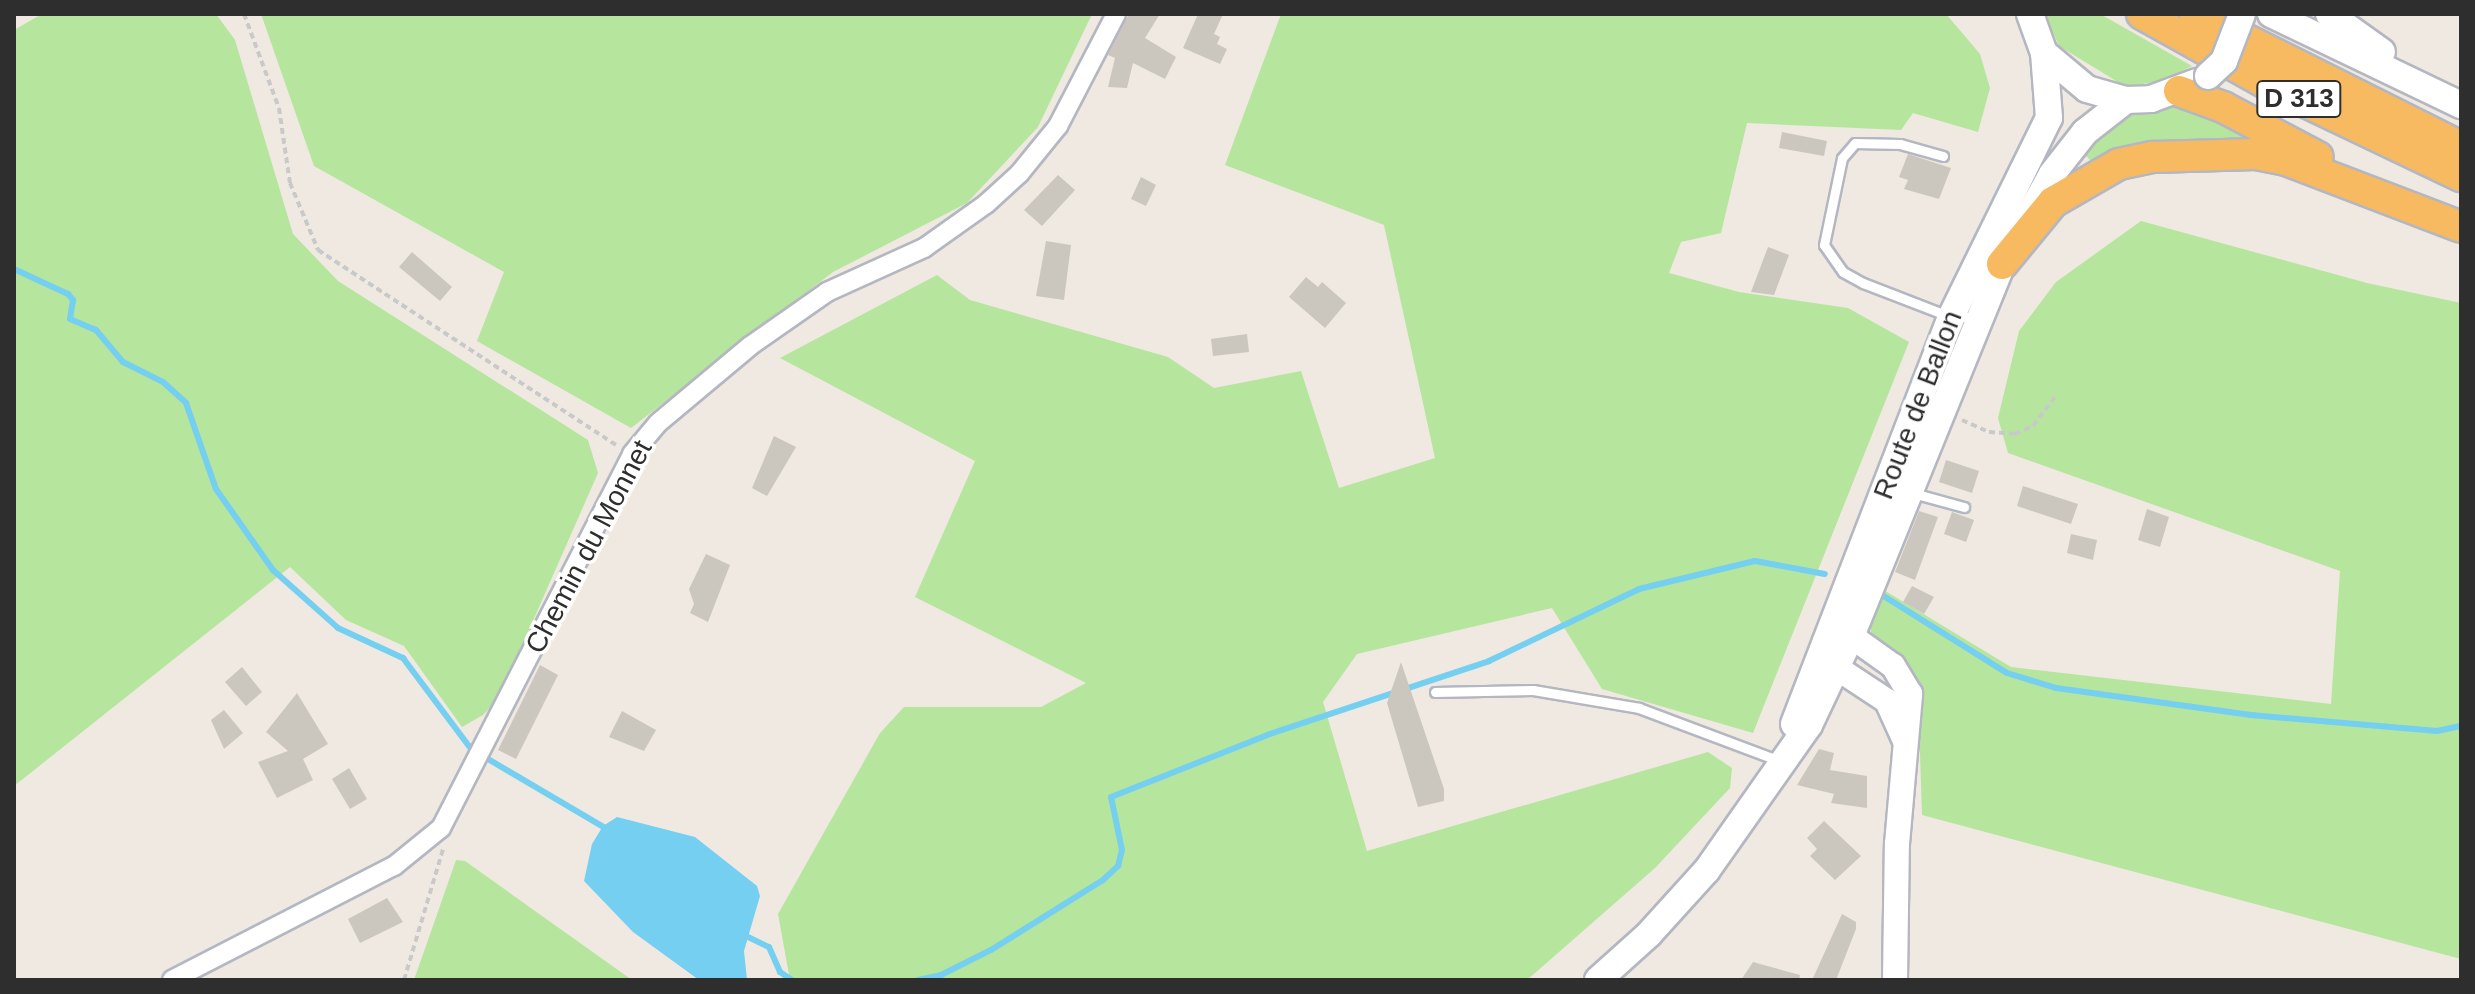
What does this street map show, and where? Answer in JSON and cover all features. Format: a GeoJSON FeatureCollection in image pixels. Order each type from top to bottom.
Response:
{"type":"FeatureCollection","features":[{"type":"Feature","properties":{"kind":"highway","name":"D 313"},"geometry":{"type":"LineString","coordinates":[[2142,14],[2268,84],[2461,176]]}},
{"type":"Feature","properties":{"kind":"highway","name":"D 313"},"geometry":{"type":"LineString","coordinates":[[2195,14],[2461,147]]}},
{"type":"Feature","properties":{"kind":"highway"},"geometry":{"type":"LineString","coordinates":[[2179,91],[2223,107],[2427,214]]}},
{"type":"Feature","properties":{"kind":"highway"},"geometry":{"type":"LineString","coordinates":[[2002,264],[2053,202],[2119,164],[2153,157],[2256,154],[2286,160],[2461,227]]}},
{"type":"Feature","properties":{"kind":"main road"},"geometry":{"type":"LineString","coordinates":[[2030,14],[2044,53],[2087,89],[2126,100],[2179,91],[2208,76],[2231,47],[2242,14]]}},
{"type":"Feature","properties":{"kind":"main road"},"geometry":{"type":"LineString","coordinates":[[2271,14],[2461,105]]}},
{"type":"Feature","properties":{"kind":"main road"},"geometry":{"type":"LineString","coordinates":[[2329,14],[2358,39],[2397,60],[2420,87]]}},
{"type":"Feature","properties":{"kind":"main road","name":"Route de Ballon"},"geometry":{"type":"LineString","coordinates":[[1780,761],[1838,639],[1898,487],[1951,317],[2049,118],[2044,53]]}},
{"type":"Feature","properties":{"kind":"main road","name":"Route de Ballon"},"geometry":{"type":"LineString","coordinates":[[1898,487],[1942,410],[2002,264],[2052,174],[2085,132],[2126,100]]}},
{"type":"Feature","properties":{"kind":"main road","name":"Route de Ballon"},"geometry":{"type":"LineString","coordinates":[[1598,980],[1649,934],[1707,870],[1780,761],[1809,725],[1837,668],[1838,639]]}},
{"type":"Feature","properties":{"kind":"street","name":"Chemin du Monnet"},"geometry":{"type":"LineString","coordinates":[[172,980],[357,887],[394,866],[441,828],[482,756],[632,454],[658,423],[750,346],[827,292],[924,248],[986,204],[1019,174],[1058,126],[1116,14]]}},
{"type":"Feature","properties":{"kind":"street"},"geometry":{"type":"LineString","coordinates":[[1838,639],[1893,666],[1904,681],[1910,708],[1897,844],[1895,980]]}},
{"type":"Feature","properties":{"kind":"street"},"geometry":{"type":"LineString","coordinates":[[1837,668],[1887,701],[1905,741]]}},
{"type":"Feature","properties":{"kind":"lane"},"geometry":{"type":"LineString","coordinates":[[1943,156],[1900,144],[1855,143],[1842,158],[1824,245],[1843,272],[1951,317],[1979,317]]}},
{"type":"Feature","properties":{"kind":"lane"},"geometry":{"type":"LineString","coordinates":[[1898,487],[1964,507]]}},
{"type":"Feature","properties":{"kind":"lane"},"geometry":{"type":"LineString","coordinates":[[1435,692],[1533,690],[1639,708],[1780,761]]}},
{"type":"Feature","properties":{"kind":"path"},"geometry":{"type":"LineString","coordinates":[[244,14],[279,108],[290,183],[318,250],[632,454]]}},
{"type":"Feature","properties":{"kind":"path"},"geometry":{"type":"LineString","coordinates":[[1942,410],[2003,436],[2033,426],[2056,395]]}},
{"type":"Feature","properties":{"kind":"path"},"geometry":{"type":"LineString","coordinates":[[404,980],[443,857],[441,828]]}},
{"type":"Feature","properties":{"kind":"green space"},"geometry":{"type":"Polygon","coordinates":[[[42,14],[216,14],[235,40],[293,234],[338,281],[588,440],[598,473],[499,698],[483,715],[462,727],[404,646],[346,620],[290,567],[14,786],[14,30],[42,14]]]}},
{"type":"Feature","properties":{"kind":"green space"},"geometry":{"type":"Polygon","coordinates":[[[261,14],[1092,14],[1038,127],[967,203],[833,272],[631,428],[477,341],[504,272],[314,166],[261,14]]]}},
{"type":"Feature","properties":{"kind":"green space"},"geometry":{"type":"Polygon","coordinates":[[[1281,14],[1946,14],[1980,54],[1990,88],[1978,132],[1913,113],[1901,130],[1747,123],[1721,233],[1681,242],[1669,273],[1739,292],[1848,308],[1909,342],[1753,733],[1602,689],[1552,608],[1357,654],[1323,702],[1367,851],[1708,752],[1732,768],[1730,788],[1655,868],[1527,980],[790,980],[778,914],[880,733],[904,707],[1041,707],[1086,683],[915,597],[975,461],[780,358],[937,275],[970,300],[1168,357],[1214,388],[1301,371],[1339,488],[1435,458],[1384,225],[1225,165],[1281,14]]]}},
{"type":"Feature","properties":{"kind":"green space"},"geometry":{"type":"Polygon","coordinates":[[[2045,14],[2100,14],[2192,66],[2164,80],[2126,87],[2059,46],[2045,14]]]}},
{"type":"Feature","properties":{"kind":"green space"},"geometry":{"type":"Polygon","coordinates":[[[2181,105],[2240,129],[2243,138],[2238,144],[2095,165],[2085,155],[2085,148],[2113,117],[2181,105]]]}},
{"type":"Feature","properties":{"kind":"green space"},"geometry":{"type":"Polygon","coordinates":[[[2141,221],[2367,283],[2461,303],[2461,959],[1922,815],[1918,692],[1871,632],[1869,618],[1882,589],[2011,667],[2331,704],[2340,571],[2008,453],[1998,418],[2019,331],[2056,282],[2141,221]]]}},
{"type":"Feature","properties":{"kind":"green space"},"geometry":{"type":"Polygon","coordinates":[[[456,860],[465,861],[632,980],[414,980],[456,860]]]}},
{"type":"Feature","properties":{"kind":"water"},"geometry":{"type":"Polygon","coordinates":[[[617,817],[695,837],[757,886],[760,896],[744,951],[747,980],[699,980],[633,932],[584,881],[592,844],[603,826],[617,817]]]}},
{"type":"Feature","properties":{"kind":"building"},"geometry":{"type":"Polygon","coordinates":[[[1129,14],[1160,14],[1145,38],[1176,57],[1165,79],[1133,63],[1127,88],[1108,87],[1115,58],[1108,55],[1129,14]]]}},
{"type":"Feature","properties":{"kind":"building"},"geometry":{"type":"Polygon","coordinates":[[[1198,14],[1223,14],[1214,34],[1220,37],[1217,44],[1227,49],[1220,64],[1183,48],[1198,14]]]}},
{"type":"Feature","properties":{"kind":"building"},"geometry":{"type":"Polygon","coordinates":[[[1782,132],[1827,141],[1824,156],[1779,148],[1782,132]]]}},
{"type":"Feature","properties":{"kind":"building"},"geometry":{"type":"Polygon","coordinates":[[[1908,154],[1951,168],[1939,199],[1904,189],[1908,180],[1899,177],[1908,154]]]}},
{"type":"Feature","properties":{"kind":"building"},"geometry":{"type":"Polygon","coordinates":[[[1058,175],[1075,190],[1042,226],[1024,210],[1058,175]]]}},
{"type":"Feature","properties":{"kind":"building"},"geometry":{"type":"Polygon","coordinates":[[[1141,177],[1156,185],[1146,206],[1131,199],[1141,177]]]}},
{"type":"Feature","properties":{"kind":"building"},"geometry":{"type":"Polygon","coordinates":[[[1046,241],[1071,245],[1064,300],[1036,296],[1046,241]]]}},
{"type":"Feature","properties":{"kind":"building"},"geometry":{"type":"Polygon","coordinates":[[[1768,247],[1789,255],[1774,295],[1751,292],[1768,247]]]}},
{"type":"Feature","properties":{"kind":"building"},"geometry":{"type":"Polygon","coordinates":[[[412,252],[452,287],[440,301],[399,267],[412,252]]]}},
{"type":"Feature","properties":{"kind":"building"},"geometry":{"type":"Polygon","coordinates":[[[1306,277],[1318,287],[1322,282],[1346,303],[1325,328],[1289,297],[1306,277]]]}},
{"type":"Feature","properties":{"kind":"building"},"geometry":{"type":"Polygon","coordinates":[[[1247,334],[1249,352],[1213,356],[1211,339],[1247,334]]]}},
{"type":"Feature","properties":{"kind":"building"},"geometry":{"type":"Polygon","coordinates":[[[774,436],[796,447],[767,496],[752,488],[774,436]]]}},
{"type":"Feature","properties":{"kind":"building"},"geometry":{"type":"Polygon","coordinates":[[[1946,460],[1979,471],[1972,493],[1939,482],[1946,460]]]}},
{"type":"Feature","properties":{"kind":"building"},"geometry":{"type":"Polygon","coordinates":[[[2023,486],[2078,504],[2071,524],[2017,506],[2023,486]]]}},
{"type":"Feature","properties":{"kind":"building"},"geometry":{"type":"Polygon","coordinates":[[[2147,509],[2169,517],[2160,547],[2138,540],[2147,509]]]}},
{"type":"Feature","properties":{"kind":"building"},"geometry":{"type":"Polygon","coordinates":[[[1919,511],[1938,517],[1915,580],[1895,572],[1919,511]]]}},
{"type":"Feature","properties":{"kind":"building"},"geometry":{"type":"Polygon","coordinates":[[[1952,512],[1974,520],[1966,542],[1944,534],[1952,512]]]}},
{"type":"Feature","properties":{"kind":"building"},"geometry":{"type":"Polygon","coordinates":[[[2071,534],[2097,540],[2093,560],[2067,553],[2071,534]]]}},
{"type":"Feature","properties":{"kind":"building"},"geometry":{"type":"Polygon","coordinates":[[[706,554],[730,565],[708,622],[690,613],[694,604],[689,589],[706,554]]]}},
{"type":"Feature","properties":{"kind":"building"},"geometry":{"type":"Polygon","coordinates":[[[1912,586],[1934,597],[1924,614],[1903,602],[1912,586]]]}},
{"type":"Feature","properties":{"kind":"building"},"geometry":{"type":"Polygon","coordinates":[[[1401,662],[1444,789],[1444,801],[1418,807],[1387,703],[1401,662]]]}},
{"type":"Feature","properties":{"kind":"building"},"geometry":{"type":"Polygon","coordinates":[[[540,665],[558,675],[516,759],[498,750],[540,665]]]}},
{"type":"Feature","properties":{"kind":"building"},"geometry":{"type":"Polygon","coordinates":[[[242,667],[262,692],[246,706],[225,682],[242,667]]]}},
{"type":"Feature","properties":{"kind":"building"},"geometry":{"type":"Polygon","coordinates":[[[297,693],[328,744],[303,759],[313,780],[277,798],[258,762],[288,751],[266,732],[297,693]]]}},
{"type":"Feature","properties":{"kind":"building"},"geometry":{"type":"Polygon","coordinates":[[[224,710],[243,733],[224,749],[211,720],[224,710]]]}},
{"type":"Feature","properties":{"kind":"building"},"geometry":{"type":"Polygon","coordinates":[[[622,711],[656,730],[644,751],[609,737],[622,711]]]}},
{"type":"Feature","properties":{"kind":"building"},"geometry":{"type":"Polygon","coordinates":[[[1819,749],[1834,753],[1830,770],[1867,776],[1867,808],[1831,803],[1834,794],[1797,785],[1819,749]]]}},
{"type":"Feature","properties":{"kind":"building"},"geometry":{"type":"Polygon","coordinates":[[[349,768],[367,799],[350,809],[332,779],[349,768]]]}},
{"type":"Feature","properties":{"kind":"building"},"geometry":{"type":"Polygon","coordinates":[[[1824,821],[1861,856],[1835,880],[1810,856],[1817,849],[1807,838],[1824,821]]]}},
{"type":"Feature","properties":{"kind":"building"},"geometry":{"type":"Polygon","coordinates":[[[387,898],[403,922],[360,943],[348,919],[387,898]]]}},
{"type":"Feature","properties":{"kind":"building"},"geometry":{"type":"Polygon","coordinates":[[[1842,914],[1856,922],[1856,929],[1836,980],[1813,978],[1842,914]]]}},
{"type":"Feature","properties":{"kind":"building"},"geometry":{"type":"Polygon","coordinates":[[[1753,962],[1800,975],[1799,980],[1741,980],[1753,962]]]}},
{"type":"Feature","properties":{"kind":"waterway"},"geometry":{"type":"LineString","coordinates":[[14,269],[68,294],[73,300],[70,319],[96,330],[123,362],[163,382],[186,403],[216,489],[273,570],[338,628],[403,658],[471,749],[607,829]]}},
{"type":"Feature","properties":{"kind":"waterway"},"geometry":{"type":"LineString","coordinates":[[918,980],[941,975],[991,950],[1103,880],[1118,866],[1122,850],[1111,797],[1270,734],[1489,661],[1639,589],[1755,561],[1825,574]]}},
{"type":"Feature","properties":{"kind":"waterway"},"geometry":{"type":"LineString","coordinates":[[1882,595],[2007,673],[2056,688],[2251,715],[2437,731],[2461,726]]}},
{"type":"Feature","properties":{"kind":"waterway"},"geometry":{"type":"LineString","coordinates":[[742,934],[769,947],[780,972],[792,980]]}}]}
